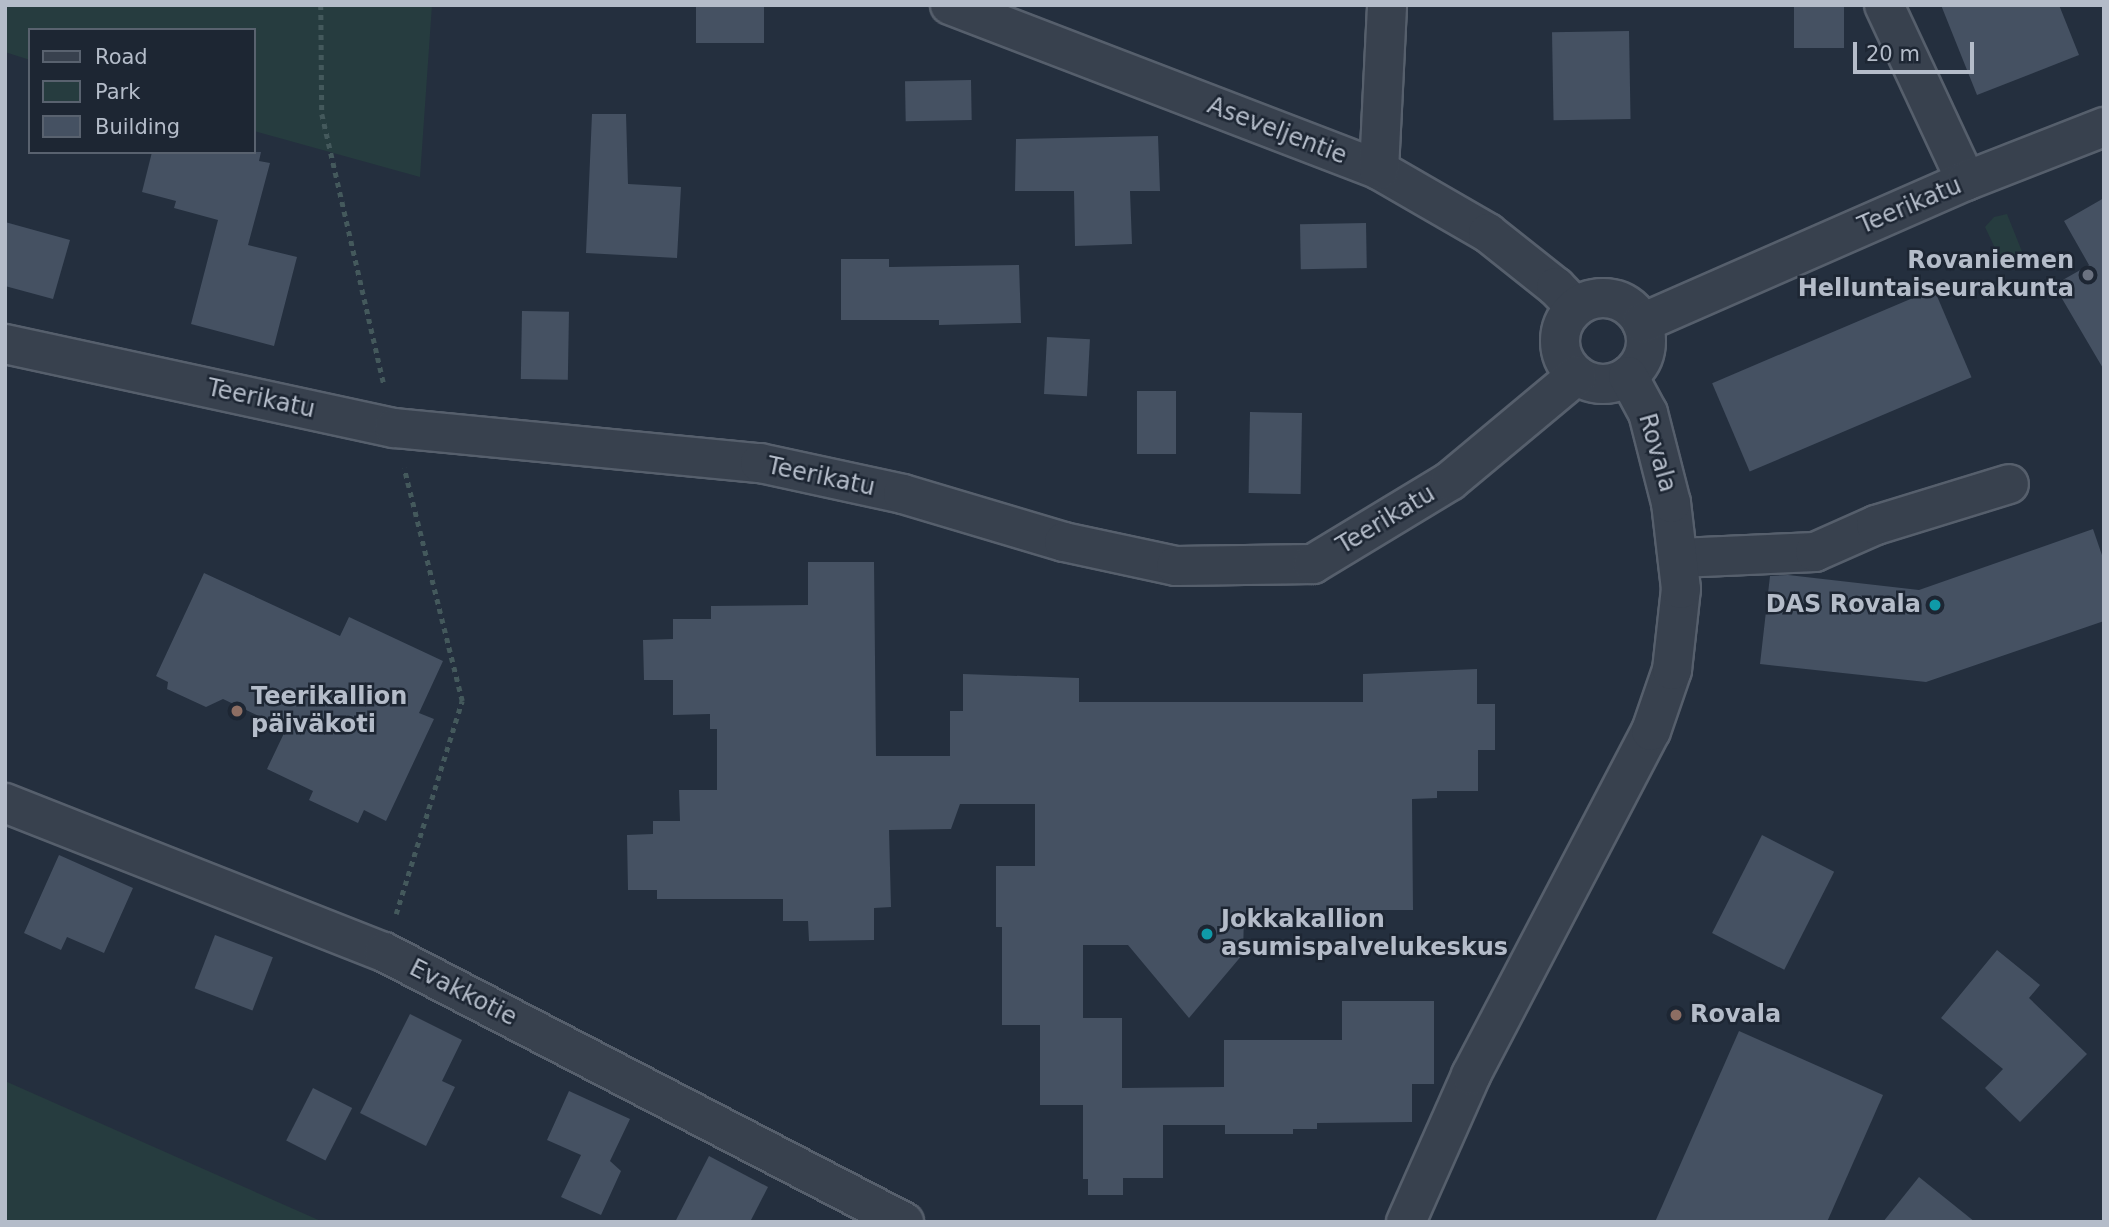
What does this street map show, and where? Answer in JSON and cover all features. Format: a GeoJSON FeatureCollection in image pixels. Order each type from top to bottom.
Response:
{"type":"FeatureCollection","features":[{"type":"Feature","properties":{"kind":"street","name":"Aseveljentie"},"geometry":{"type":"LineString","coordinates":[[950,5],[1380,170],[1488,233],[1556,287],[1575,307]]}},
{"type":"Feature","properties":{"kind":"street"},"geometry":{"type":"LineString","coordinates":[[1380,170],[1387,5]]}},
{"type":"Feature","properties":{"kind":"street"},"geometry":{"type":"LineString","coordinates":[[1884,5],[1966,181]]}},
{"type":"Feature","properties":{"kind":"street","name":"Teerikatu"},"geometry":{"type":"LineString","coordinates":[[1642,323],[1966,181],[2104,127]]}},
{"type":"Feature","properties":{"kind":"street"},"geometry":{"type":"LineString","coordinates":[[1613,299],[1635,312],[1642,323],[1646,346],[1643,357],[1628,376],[1602,384],[1577,375],[1567,366],[1559,342],[1561,328],[1575,307],[1587,300],[1613,299]]}},
{"type":"Feature","properties":{"kind":"street","name":"Teerikatu"},"geometry":{"type":"LineString","coordinates":[[5,344],[394,428],[760,463],[903,494],[1064,542],[1176,566],[1312,564],[1450,481],[1577,375]]}},
{"type":"Feature","properties":{"kind":"street","name":"Rovala"},"geometry":{"type":"LineString","coordinates":[[1414,1205],[1471,1075],[1651,731],[1672,670],[1681,589],[1671,503],[1648,413],[1628,376]]}},
{"type":"Feature","properties":{"kind":"street"},"geometry":{"type":"LineString","coordinates":[[1679,558],[1815,552],[1876,526],[2009,484]]}},
{"type":"Feature","properties":{"kind":"street","name":"Evakkotie"},"geometry":{"type":"LineString","coordinates":[[5,803],[384,952],[904,1222]]}},
{"type":"Feature","properties":{"kind":"path"},"geometry":{"type":"LineString","coordinates":[[321,5],[322,114],[394,428],[462,701],[384,952]]}},
{"type":"Feature","properties":{"kind":"green space"},"geometry":{"type":"Polygon","coordinates":[[[5,5],[432,5],[420,177],[256,132],[256,28],[28,28],[28,59],[5,52],[5,5]]]}},
{"type":"Feature","properties":{"kind":"green space"},"geometry":{"type":"Polygon","coordinates":[[[2007,214],[2025,259],[2003,265],[1985,227],[1994,217],[2007,214]]]}},
{"type":"Feature","properties":{"kind":"green space"},"geometry":{"type":"Polygon","coordinates":[[[5,1081],[323,1222],[5,1222],[5,1081]]]}},
{"type":"Feature","properties":{"kind":"building"},"geometry":{"type":"Polygon","coordinates":[[[696,5],[764,5],[764,43],[696,43],[696,5]]]}},
{"type":"Feature","properties":{"kind":"building"},"geometry":{"type":"Polygon","coordinates":[[[1794,5],[1844,5],[1844,48],[1794,48],[1794,5]]]}},
{"type":"Feature","properties":{"kind":"building"},"geometry":{"type":"Polygon","coordinates":[[[1941,5],[2059,5],[2079,55],[1977,95],[1941,5]]]}},
{"type":"Feature","properties":{"kind":"building"},"geometry":{"type":"Polygon","coordinates":[[[1629,31],[1631,119],[1554,120],[1552,32],[1629,31]]]}},
{"type":"Feature","properties":{"kind":"building"},"geometry":{"type":"Polygon","coordinates":[[[971,80],[972,120],[906,121],[905,81],[971,80]]]}},
{"type":"Feature","properties":{"kind":"building"},"geometry":{"type":"Polygon","coordinates":[[[592,114],[626,114],[628,184],[681,187],[677,258],[586,253],[592,114]]]}},
{"type":"Feature","properties":{"kind":"building"},"geometry":{"type":"Polygon","coordinates":[[[1158,136],[1160,191],[1130,191],[1132,244],[1075,246],[1074,191],[1015,191],[1016,139],[1158,136]]]}},
{"type":"Feature","properties":{"kind":"building"},"geometry":{"type":"Polygon","coordinates":[[[261,152],[259,161],[270,163],[248,245],[297,257],[274,346],[191,324],[218,220],[174,208],[176,201],[142,192],[152,154],[261,152]]]}},
{"type":"Feature","properties":{"kind":"building","name":"Rovaniemen Helluntaiseurakunta"},"geometry":{"type":"Polygon","coordinates":[[[2104,198],[2104,370],[2054,285],[2089,265],[2064,221],[2104,198]]]}},
{"type":"Feature","properties":{"kind":"building"},"geometry":{"type":"Polygon","coordinates":[[[5,222],[70,240],[53,299],[5,286],[5,222]]]}},
{"type":"Feature","properties":{"kind":"building"},"geometry":{"type":"Polygon","coordinates":[[[1366,223],[1367,268],[1301,269],[1300,224],[1366,223]]]}},
{"type":"Feature","properties":{"kind":"building"},"geometry":{"type":"Polygon","coordinates":[[[841,259],[889,259],[889,267],[1019,265],[1021,323],[939,325],[939,320],[841,320],[841,259]]]}},
{"type":"Feature","properties":{"kind":"building"},"geometry":{"type":"Polygon","coordinates":[[[1934,289],[1972,377],[1750,472],[1712,383],[1934,289]]]}},
{"type":"Feature","properties":{"kind":"building"},"geometry":{"type":"Polygon","coordinates":[[[522,311],[569,312],[568,380],[521,379],[522,311]]]}},
{"type":"Feature","properties":{"kind":"building"},"geometry":{"type":"Polygon","coordinates":[[[1047,337],[1090,339],[1087,396],[1044,394],[1047,337]]]}},
{"type":"Feature","properties":{"kind":"building"},"geometry":{"type":"Polygon","coordinates":[[[1137,391],[1176,391],[1176,454],[1137,454],[1137,391]]]}},
{"type":"Feature","properties":{"kind":"building"},"geometry":{"type":"Polygon","coordinates":[[[1250,412],[1302,413],[1301,494],[1249,493],[1250,412]]]}},
{"type":"Feature","properties":{"kind":"building","name":"DAS Rovala"},"geometry":{"type":"Polygon","coordinates":[[[2093,529],[2104,561],[2104,621],[1926,682],[1760,664],[1770,576],[1788,575],[1919,590],[2093,529]]]}},
{"type":"Feature","properties":{"kind":"building"},"geometry":{"type":"Polygon","coordinates":[[[808,562],[874,562],[876,756],[950,756],[950,711],[963,711],[963,674],[1079,678],[1079,702],[1363,702],[1363,674],[1477,669],[1477,704],[1495,704],[1495,750],[1478,750],[1478,791],[1437,791],[1437,798],[1412,799],[1413,910],[1294,910],[1294,916],[1244,916],[1243,954],[1189,1018],[1128,945],[1083,945],[1083,1018],[1122,1018],[1122,1088],[1224,1087],[1224,1040],[1342,1040],[1342,1001],[1434,1001],[1434,1084],[1412,1084],[1412,1122],[1317,1123],[1317,1129],[1293,1129],[1293,1134],[1225,1134],[1225,1125],[1163,1125],[1163,1178],[1123,1178],[1123,1195],[1088,1195],[1088,1179],[1083,1179],[1083,1105],[1040,1105],[1040,1025],[1002,1025],[1002,927],[996,927],[996,866],[1035,866],[1035,804],[960,804],[951,829],[889,830],[891,907],[874,908],[874,940],[809,941],[808,921],[783,921],[783,899],[657,899],[657,890],[628,890],[627,835],[653,834],[653,821],[680,821],[679,790],[717,790],[717,729],[710,729],[710,714],[673,715],[673,680],[644,680],[643,640],[673,639],[673,619],[711,619],[711,606],[808,605],[808,562]]]}},
{"type":"Feature","properties":{"kind":"building"},"geometry":{"type":"Polygon","coordinates":[[[204,573],[340,636],[349,617],[443,661],[419,713],[434,719],[386,821],[364,810],[358,823],[309,800],[313,791],[267,769],[286,729],[223,699],[206,707],[167,689],[168,682],[156,676],[204,573]]]}},
{"type":"Feature","properties":{"kind":"building"},"geometry":{"type":"Polygon","coordinates":[[[1762,835],[1834,872],[1784,970],[1712,933],[1762,835]]]}},
{"type":"Feature","properties":{"kind":"building"},"geometry":{"type":"Polygon","coordinates":[[[59,855],[133,888],[104,953],[67,937],[61,950],[24,933],[59,855]]]}},
{"type":"Feature","properties":{"kind":"building"},"geometry":{"type":"Polygon","coordinates":[[[215,935],[273,957],[252,1010],[195,988],[215,935]]]}},
{"type":"Feature","properties":{"kind":"building"},"geometry":{"type":"Polygon","coordinates":[[[1997,950],[2040,985],[2029,998],[2087,1054],[2020,1122],[1985,1088],[2003,1069],[1941,1018],[1997,950]]]}},
{"type":"Feature","properties":{"kind":"building"},"geometry":{"type":"Polygon","coordinates":[[[410,1014],[462,1040],[442,1081],[455,1087],[426,1146],[360,1113],[410,1014]]]}},
{"type":"Feature","properties":{"kind":"building"},"geometry":{"type":"Polygon","coordinates":[[[1739,1031],[1883,1095],[1827,1222],[1655,1222],[1739,1031]]]}},
{"type":"Feature","properties":{"kind":"building"},"geometry":{"type":"Polygon","coordinates":[[[313,1088],[352,1108],[325,1161],[286,1141],[313,1088]]]}},
{"type":"Feature","properties":{"kind":"building"},"geometry":{"type":"Polygon","coordinates":[[[569,1091],[630,1119],[610,1161],[621,1171],[601,1215],[561,1197],[581,1155],[547,1140],[569,1091]]]}},
{"type":"Feature","properties":{"kind":"building"},"geometry":{"type":"Polygon","coordinates":[[[709,1156],[768,1187],[750,1222],[675,1222],[709,1156]]]}},
{"type":"Feature","properties":{"kind":"building"},"geometry":{"type":"Polygon","coordinates":[[[1919,1177],[1975,1222],[1883,1222],[1919,1177]]]}},
{"type":"Feature","properties":{"kind":"place","name":"Rovaniemen Helluntaiseurakunta"},"geometry":{"type":"Point","coordinates":[2088,275]}},
{"type":"Feature","properties":{"kind":"place","name":"DAS Rovala"},"geometry":{"type":"Point","coordinates":[1935,605]}},
{"type":"Feature","properties":{"kind":"place","name":"Teerikallion päiväkoti"},"geometry":{"type":"Point","coordinates":[237,711]}},
{"type":"Feature","properties":{"kind":"place","name":"Jokkakallion asumispalvelukeskus"},"geometry":{"type":"Point","coordinates":[1207,934]}},
{"type":"Feature","properties":{"kind":"place","name":"Rovala"},"geometry":{"type":"Point","coordinates":[1676,1015]}}]}
